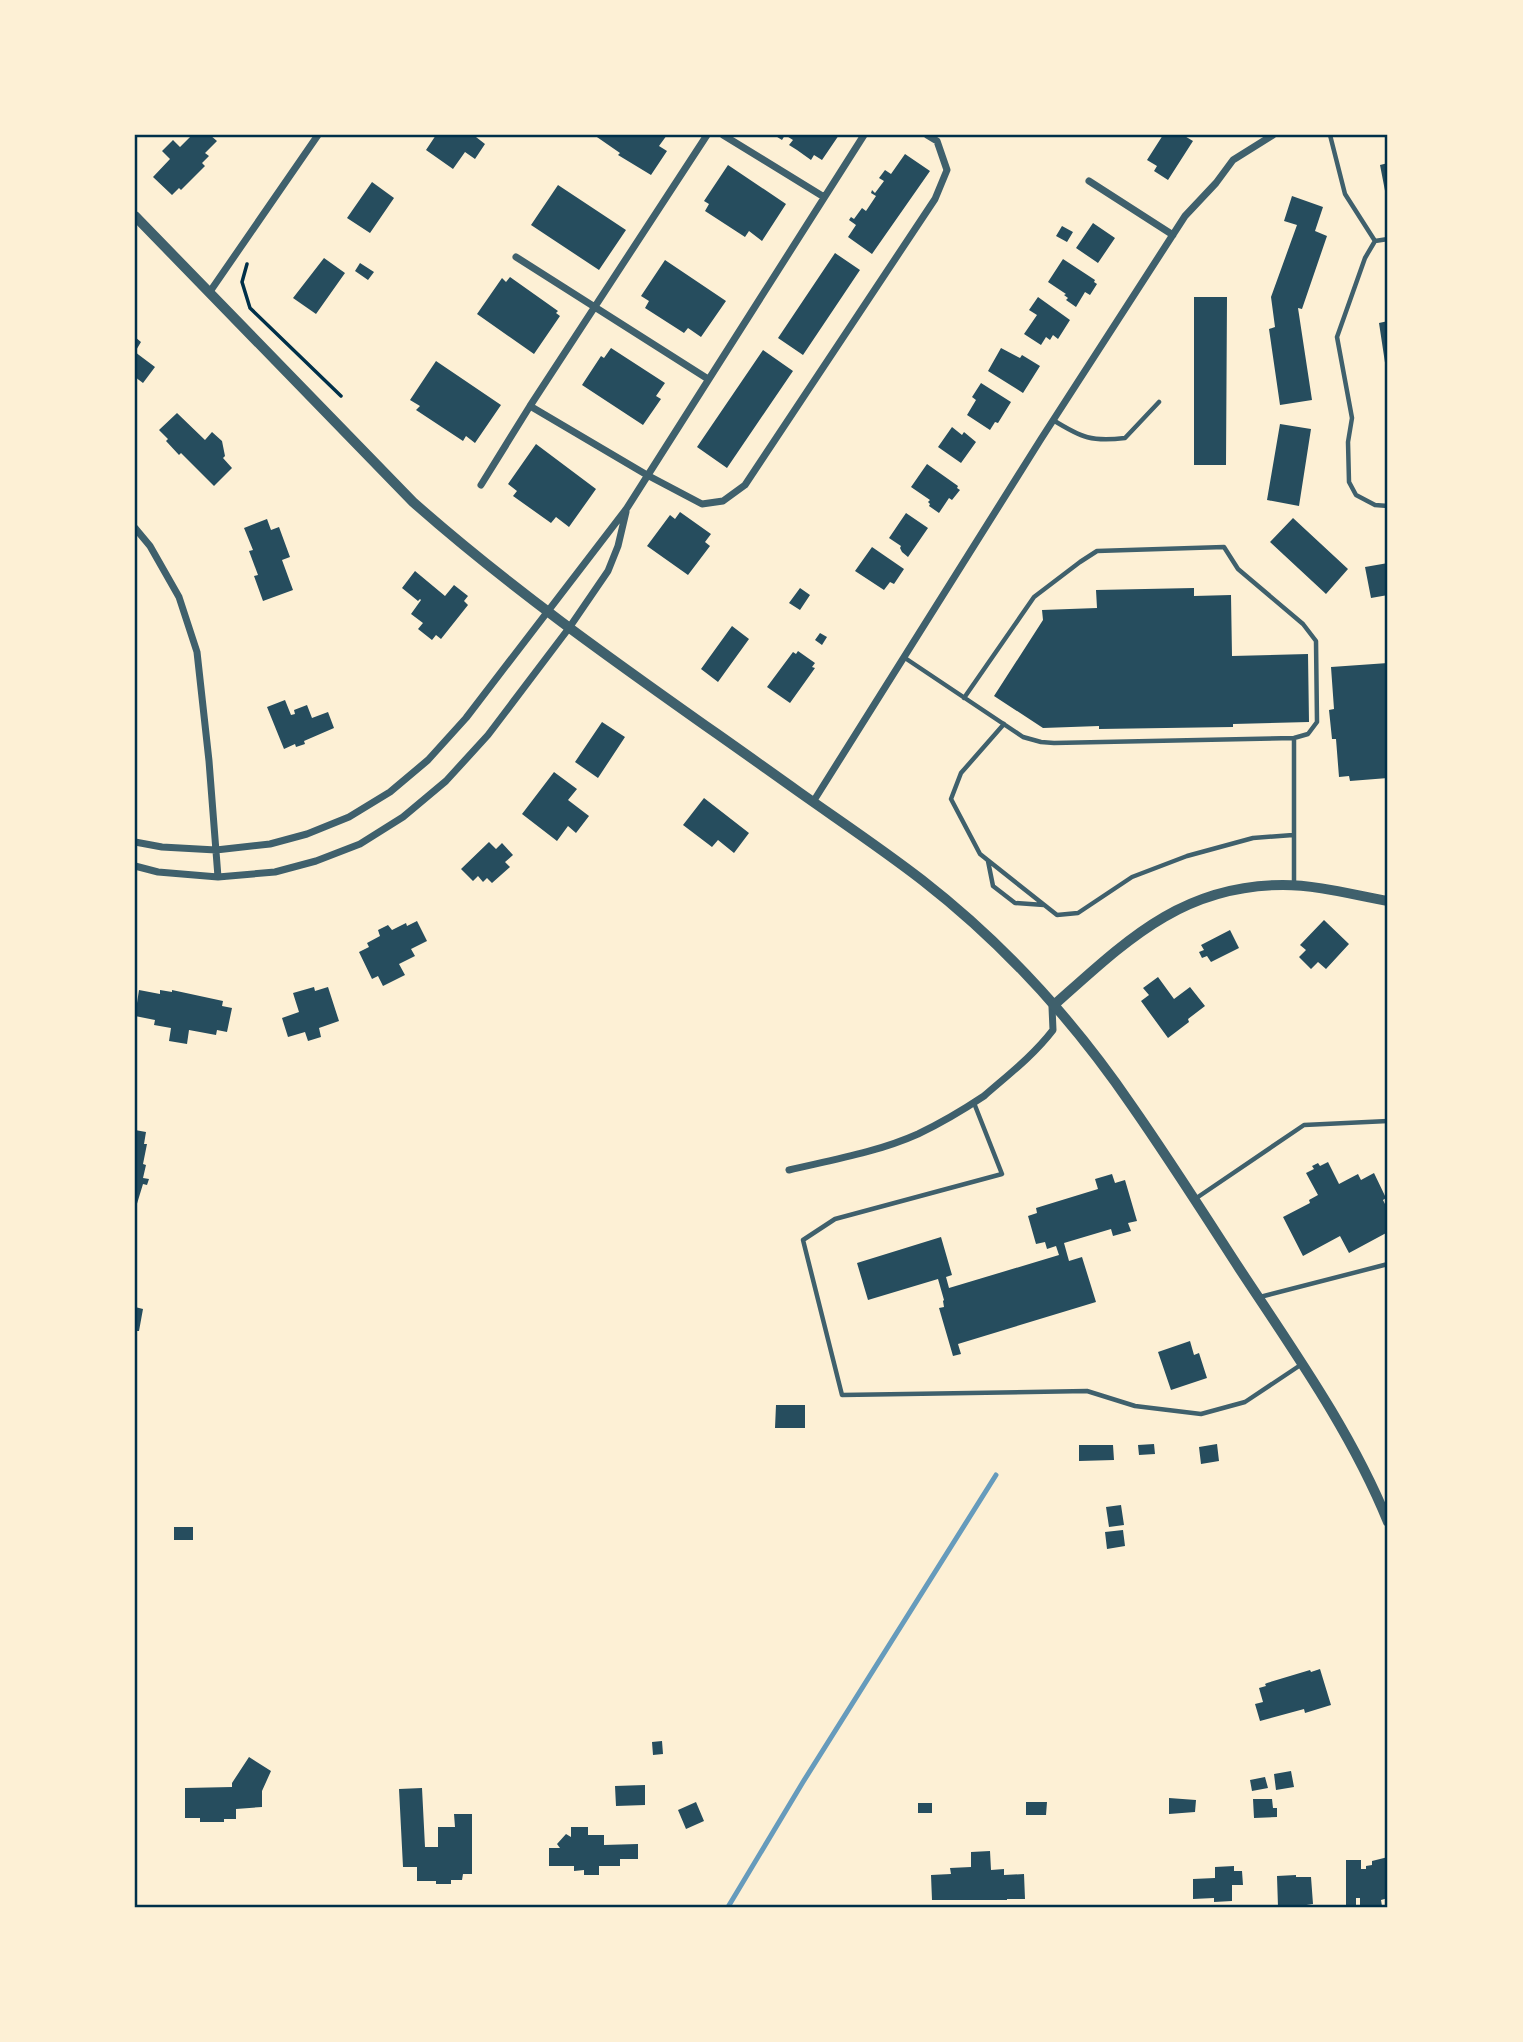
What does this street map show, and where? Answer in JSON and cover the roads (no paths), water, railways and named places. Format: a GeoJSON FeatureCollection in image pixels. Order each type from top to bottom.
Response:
{"type":"FeatureCollection","features":[{"type":"Feature","properties":{"kind":"street"},"geometry":{"type":"LineString","coordinates":[[209,293],[318,135]]}},
{"type":"Feature","properties":{"kind":"street"},"geometry":{"type":"LineString","coordinates":[[481,485],[707,135]]}},
{"type":"Feature","properties":{"kind":"street"},"geometry":{"type":"LineString","coordinates":[[723,135],[824,197]]}},
{"type":"Feature","properties":{"kind":"street"},"geometry":{"type":"LineString","coordinates":[[135,842],[162,847],[216,850],[270,844],[307,834],[348,817],[390,792],[428,760],[466,718],[627,508],[864,135]]}},
{"type":"Feature","properties":{"kind":"street"},"geometry":{"type":"LineString","coordinates":[[530,406],[702,504],[723,501],[745,485],[935,199],[947,170],[937,141],[927,135]]}},
{"type":"Feature","properties":{"kind":"street"},"geometry":{"type":"LineString","coordinates":[[813,802],[1185,216],[1233,160],[1273,135]]}},
{"type":"Feature","properties":{"kind":"street"},"geometry":{"type":"LineString","coordinates":[[1089,181],[1173,235]]}},
{"type":"Feature","properties":{"kind":"street"},"geometry":{"type":"LineString","coordinates":[[135,216],[413,502],[462,545],[548,613],[923,881],[984,932],[1054,1005],[1131,1104],[1302,1364],[1353,1447],[1388,1522]]}},
{"type":"Feature","properties":{"kind":"street"},"geometry":{"type":"LineString","coordinates":[[516,257],[708,379]]}},
{"type":"Feature","properties":{"kind":"street"},"geometry":{"type":"LineString","coordinates":[[135,866],[158,872],[218,877],[275,872],[316,861],[360,844],[403,817],[446,781],[488,735],[569,628],[608,571],[618,546],[627,508]]}},
{"type":"Feature","properties":{"kind":"street"},"geometry":{"type":"LineString","coordinates":[[135,528],[150,546],[179,597],[197,652],[218,877]]}},
{"type":"Feature","properties":{"kind":"street"},"geometry":{"type":"LineString","coordinates":[[789,1170],[884,1146],[917,1134],[984,1097],[1036,1051],[1053,1030],[1054,1005],[1120,946],[1146,926],[1174,910],[1218,894],[1249,888],[1294,886],[1388,901]]}},
{"type":"Feature","properties":{"kind":"lane"},"geometry":{"type":"LineString","coordinates":[[1330,135],[1345,194],[1375,241]]}},
{"type":"Feature","properties":{"kind":"lane"},"geometry":{"type":"LineString","coordinates":[[1375,241],[1388,239]]}},
{"type":"Feature","properties":{"kind":"lane"},"geometry":{"type":"LineString","coordinates":[[1375,241],[1365,258],[1336,337],[1353,418],[1348,442],[1349,482],[1356,495],[1375,505],[1388,506]]}},
{"type":"Feature","properties":{"kind":"lane"},"geometry":{"type":"LineString","coordinates":[[1054,420],[1071,431],[1099,441],[1125,438],[1159,402]]}},
{"type":"Feature","properties":{"kind":"lane"},"geometry":{"type":"LineString","coordinates":[[905,658],[964,698],[1029,740],[1294,738],[1308,734],[1317,722],[1316,641],[1303,624],[1238,569],[1224,547],[1097,551],[1034,597],[964,698]]}},
{"type":"Feature","properties":{"kind":"lane"},"geometry":{"type":"LineString","coordinates":[[1004,724],[961,774],[951,799],[980,854],[1057,915],[1078,913],[1132,877],[1187,856],[1253,838],[1293,835]]}},
{"type":"Feature","properties":{"kind":"lane"},"geometry":{"type":"LineString","coordinates":[[1294,738],[1294,886]]}},
{"type":"Feature","properties":{"kind":"lane"},"geometry":{"type":"LineString","coordinates":[[988,860],[993,886],[1015,903],[1044,905]]}},
{"type":"Feature","properties":{"kind":"lane"},"geometry":{"type":"LineString","coordinates":[[974,1102],[1002,1174],[835,1219],[803,1240],[842,1395],[1087,1391],[1135,1406],[1201,1414],[1245,1402],[1302,1364]]}},
{"type":"Feature","properties":{"kind":"lane"},"geometry":{"type":"LineString","coordinates":[[1194,1199],[1304,1125],[1388,1121]]}},
{"type":"Feature","properties":{"kind":"lane"},"geometry":{"type":"LineString","coordinates":[[1259,1297],[1388,1264]]}},
{"type":"Feature","properties":{"kind":"waterway"},"geometry":{"type":"LineString","coordinates":[[728,1907],[803,1782],[996,1475]]}}]}
